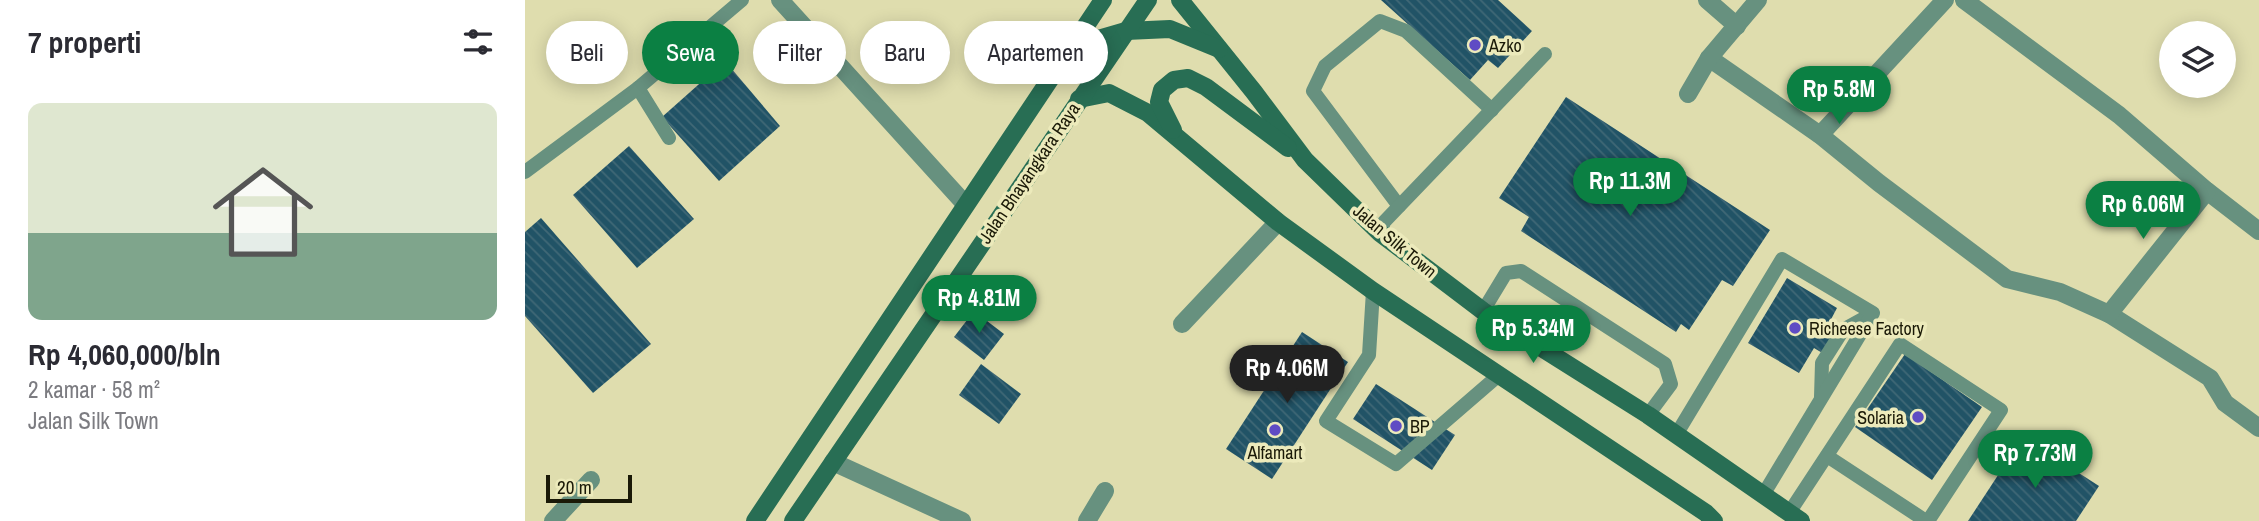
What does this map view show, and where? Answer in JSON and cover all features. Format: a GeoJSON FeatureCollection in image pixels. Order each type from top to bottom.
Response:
{"type":"FeatureCollection","features":[{"type":"Feature","properties":{"kind":"main road","name":"Jalan Bhayangkara Raya"},"geometry":{"type":"LineString","coordinates":[[1089,21],[1103,0]]}},
{"type":"Feature","properties":{"kind":"main road","name":"Jalan Bhayangkara Raya"},"geometry":{"type":"LineString","coordinates":[[793,521],[1148,0]]}},
{"type":"Feature","properties":{"kind":"main road","name":"Jalan Silk Town"},"geometry":{"type":"LineString","coordinates":[[1180,0],[1305,160],[1380,233],[1483,311],[1648,415],[1795,517]]}},
{"type":"Feature","properties":{"kind":"main road"},"geometry":{"type":"LineString","coordinates":[[1108,36],[1126,31],[1170,29],[1219,49]]}},
{"type":"Feature","properties":{"kind":"main road"},"geometry":{"type":"LineString","coordinates":[[1175,135],[1159,102],[1162,90],[1174,80],[1188,78],[1206,87],[1305,160]]}},
{"type":"Feature","properties":{"kind":"main road","name":"Jalan Bhayangkara Raya"},"geometry":{"type":"LineString","coordinates":[[759,520],[1046,84]]}},
{"type":"Feature","properties":{"kind":"main road"},"geometry":{"type":"LineString","coordinates":[[1079,99],[1109,93],[1148,113],[1278,222],[1373,291],[1706,513],[1714,521]]}},
{"type":"Feature","properties":{"kind":"street"},"geometry":{"type":"LineString","coordinates":[[780,0],[965,204]]}},
{"type":"Feature","properties":{"kind":"street"},"geometry":{"type":"LineString","coordinates":[[1707,0],[1737,26]]}},
{"type":"Feature","properties":{"kind":"street"},"geometry":{"type":"LineString","coordinates":[[1688,94],[1709,58],[1758,0]]}},
{"type":"Feature","properties":{"kind":"street"},"geometry":{"type":"LineString","coordinates":[[1821,135],[1945,0]]}},
{"type":"Feature","properties":{"kind":"street"},"geometry":{"type":"LineString","coordinates":[[1963,0],[2119,116],[2259,232]]}},
{"type":"Feature","properties":{"kind":"street"},"geometry":{"type":"LineString","coordinates":[[1709,58],[1821,135],[1879,183],[2007,279],[2060,292],[2109,314],[2210,378],[2225,403],[2259,428]]}},
{"type":"Feature","properties":{"kind":"street"},"geometry":{"type":"LineString","coordinates":[[2109,314],[2207,191]]}},
{"type":"Feature","properties":{"kind":"street"},"geometry":{"type":"LineString","coordinates":[[1182,324],[1278,222]]}},
{"type":"Feature","properties":{"kind":"street"},"geometry":{"type":"LineString","coordinates":[[833,463],[962,521]]}},
{"type":"Feature","properties":{"kind":"street"},"geometry":{"type":"LineString","coordinates":[[553,521],[591,480]]}},
{"type":"Feature","properties":{"kind":"street"},"geometry":{"type":"LineString","coordinates":[[1087,521],[1105,491]]}},
{"type":"Feature","properties":{"kind":"lane"},"geometry":{"type":"LineString","coordinates":[[525,172],[638,88],[742,0]]}},
{"type":"Feature","properties":{"kind":"lane"},"geometry":{"type":"LineString","coordinates":[[1399,206],[1313,91],[1325,66],[1380,21],[1406,31],[1492,110]]}},
{"type":"Feature","properties":{"kind":"lane"},"geometry":{"type":"LineString","coordinates":[[1380,233],[1384,222],[1545,54]]}},
{"type":"Feature","properties":{"kind":"lane"},"geometry":{"type":"LineString","coordinates":[[638,88],[669,138]]}},
{"type":"Feature","properties":{"kind":"lane"},"geometry":{"type":"LineString","coordinates":[[1676,435],[1782,259],[1873,313],[1843,330],[1822,363],[1821,400],[1763,495]]}},
{"type":"Feature","properties":{"kind":"lane"},"geometry":{"type":"LineString","coordinates":[[1483,311],[1506,273],[1521,271],[1665,364],[1671,384],[1648,415]]}},
{"type":"Feature","properties":{"kind":"lane"},"geometry":{"type":"LineString","coordinates":[[1373,291],[1369,355],[1326,421],[1396,464],[1499,375]]}},
{"type":"Feature","properties":{"kind":"lane"},"geometry":{"type":"LineString","coordinates":[[1795,517],[1827,456],[1901,344],[2001,411],[1927,521],[1827,456]]}},
{"type":"Feature","properties":{"kind":"building","name":"Azko"},"geometry":{"type":"Polygon","coordinates":[[[1381,0],[1498,0],[1532,31],[1498,68],[1488,60],[1470,80],[1381,0]]]}},
{"type":"Feature","properties":{"kind":"building"},"geometry":{"type":"Polygon","coordinates":[[[739,78],[780,126],[719,181],[662,117],[699,84],[739,84],[739,78]]]}},
{"type":"Feature","properties":{"kind":"building"},"geometry":{"type":"Polygon","coordinates":[[[1566,97],[1770,230],[1733,286],[1722,280],[1689,330],[1681,324],[1676,332],[1521,231],[1529,217],[1499,198],[1566,97]]]}},
{"type":"Feature","properties":{"kind":"building"},"geometry":{"type":"Polygon","coordinates":[[[629,146],[694,219],[637,268],[573,195],[629,146]]]}},
{"type":"Feature","properties":{"kind":"building"},"geometry":{"type":"Polygon","coordinates":[[[541,218],[651,344],[593,393],[525,316],[525,232],[541,218]]]}},
{"type":"Feature","properties":{"kind":"building","name":"Richeese Factory"},"geometry":{"type":"Polygon","coordinates":[[[1787,278],[1837,308],[1828,325],[1838,331],[1824,354],[1814,348],[1799,373],[1748,343],[1787,278]]]}},
{"type":"Feature","properties":{"kind":"building"},"geometry":{"type":"Polygon","coordinates":[[[974,311],[1004,334],[984,360],[954,337],[974,311]]]}},
{"type":"Feature","properties":{"kind":"building"},"geometry":{"type":"Polygon","coordinates":[[[1302,332],[1348,362],[1272,479],[1226,449],[1302,332]]]}},
{"type":"Feature","properties":{"kind":"building","name":"Solaria"},"geometry":{"type":"Polygon","coordinates":[[[1905,354],[1982,407],[1932,480],[1855,427],[1905,354]]]}},
{"type":"Feature","properties":{"kind":"building"},"geometry":{"type":"Polygon","coordinates":[[[981,364],[1021,394],[999,424],[959,395],[981,364]]]}},
{"type":"Feature","properties":{"kind":"building"},"geometry":{"type":"Polygon","coordinates":[[[1376,384],[1455,435],[1432,470],[1353,419],[1376,384]]]}},
{"type":"Feature","properties":{"kind":"building"},"geometry":{"type":"Polygon","coordinates":[[[2023,437],[2099,486],[2076,521],[1968,521],[2023,437]]]}},
{"type":"Feature","properties":{"kind":"place","name":"Azko"},"geometry":{"type":"Point","coordinates":[1475,45]}},
{"type":"Feature","properties":{"kind":"place","name":"Richeese Factory"},"geometry":{"type":"Point","coordinates":[1795,328]}},
{"type":"Feature","properties":{"kind":"place","name":"Solaria"},"geometry":{"type":"Point","coordinates":[1918,417]}},
{"type":"Feature","properties":{"kind":"place","name":"BP"},"geometry":{"type":"Point","coordinates":[1396,426]}},
{"type":"Feature","properties":{"kind":"place","name":"Alfamart"},"geometry":{"type":"Point","coordinates":[1275,430]}}]}
